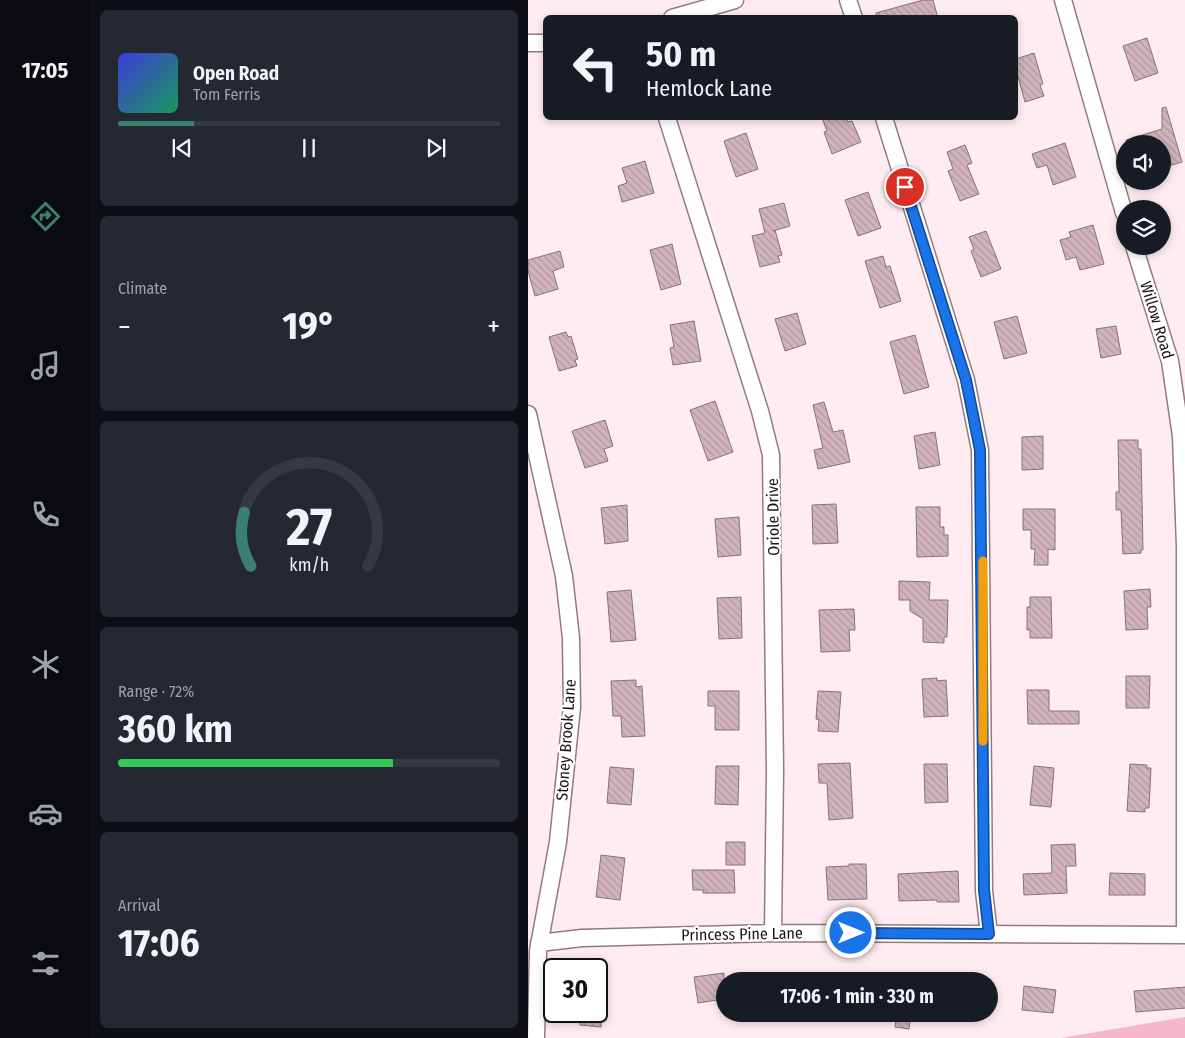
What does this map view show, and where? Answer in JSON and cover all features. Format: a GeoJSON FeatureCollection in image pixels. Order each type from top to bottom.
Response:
{"type":"FeatureCollection","features":[{"type":"Feature","properties":{"kind":"street"},"geometry":{"type":"LineString","coordinates":[[682,15],[734,0]]}},
{"type":"Feature","properties":{"kind":"street"},"geometry":{"type":"LineString","coordinates":[[848,0],[853,15]]}},
{"type":"Feature","properties":{"kind":"street"},"geometry":{"type":"LineString","coordinates":[[1063,0],[1120,200]]}},
{"type":"Feature","properties":{"kind":"street"},"geometry":{"type":"LineString","coordinates":[[528,43],[543,43]]}},
{"type":"Feature","properties":{"kind":"street","name":"Oriole Drive"},"geometry":{"type":"LineString","coordinates":[[668,120],[760,411],[770,455],[775,770],[773,933]]}},
{"type":"Feature","properties":{"kind":"street"},"geometry":{"type":"LineString","coordinates":[[885,120],[966,380],[980,450],[984,890],[989,934]]}},
{"type":"Feature","properties":{"kind":"street","name":"Willow Road"},"geometry":{"type":"LineString","coordinates":[[1137,255],[1170,362],[1181,436],[1185,548],[1185,935]]}},
{"type":"Feature","properties":{"kind":"street","name":"Stoney Brook Lane"},"geometry":{"type":"LineString","coordinates":[[528,414],[564,576],[571,638],[572,707],[558,842],[539,943],[536,1038]]}},
{"type":"Feature","properties":{"kind":"street","name":"Princess Pine Lane"},"geometry":{"type":"LineString","coordinates":[[539,943],[582,938],[773,933],[1185,935]]}},
{"type":"Feature","properties":{"kind":"shaded area"},"geometry":{"type":"Polygon","coordinates":[[[1185,1017],[1185,1038],[1061,1038],[1185,1017]]]}},
{"type":"Feature","properties":{"kind":"building"},"geometry":{"type":"Polygon","coordinates":[[[923,0],[933,0],[937,15],[876,15],[876,13],[923,0]]]}},
{"type":"Feature","properties":{"kind":"building"},"geometry":{"type":"Polygon","coordinates":[[[1147,38],[1158,73],[1135,81],[1123,46],[1147,38]]]}},
{"type":"Feature","properties":{"kind":"building"},"geometry":{"type":"Polygon","coordinates":[[[1034,53],[1043,84],[1040,85],[1044,96],[1025,102],[1018,76],[1018,58],[1034,53]]]}},
{"type":"Feature","properties":{"kind":"building"},"geometry":{"type":"Polygon","coordinates":[[[1166,107],[1182,162],[1171,165],[1171,135],[1142,135],[1162,129],[1162,108],[1166,107]]]}},
{"type":"Feature","properties":{"kind":"building"},"geometry":{"type":"Polygon","coordinates":[[[823,120],[852,121],[861,142],[832,154],[824,132],[827,131],[823,120]]]}},
{"type":"Feature","properties":{"kind":"building"},"geometry":{"type":"Polygon","coordinates":[[[746,133],[758,169],[736,177],[724,141],[746,133]]]}},
{"type":"Feature","properties":{"kind":"building"},"geometry":{"type":"Polygon","coordinates":[[[1065,143],[1076,177],[1053,185],[1047,165],[1037,168],[1032,154],[1065,143]]]}},
{"type":"Feature","properties":{"kind":"building"},"geometry":{"type":"Polygon","coordinates":[[[965,145],[972,163],[967,165],[979,194],[960,201],[948,171],[953,169],[947,152],[965,145]]]}},
{"type":"Feature","properties":{"kind":"building"},"geometry":{"type":"Polygon","coordinates":[[[645,161],[654,193],[622,202],[618,186],[627,183],[622,168],[645,161]]]}},
{"type":"Feature","properties":{"kind":"building"},"geometry":{"type":"Polygon","coordinates":[[[868,192],[881,228],[858,236],[845,200],[868,192]]]}},
{"type":"Feature","properties":{"kind":"building"},"geometry":{"type":"Polygon","coordinates":[[[784,203],[790,226],[775,230],[782,255],[778,256],[780,262],[760,267],[752,236],[765,233],[759,209],[784,203]]]}},
{"type":"Feature","properties":{"kind":"building"},"geometry":{"type":"Polygon","coordinates":[[[1093,225],[1104,264],[1080,270],[1076,257],[1066,260],[1060,240],[1071,237],[1069,232],[1093,225]]]}},
{"type":"Feature","properties":{"kind":"building"},"geometry":{"type":"Polygon","coordinates":[[[986,231],[1001,269],[981,277],[971,251],[974,249],[969,237],[986,231]]]}},
{"type":"Feature","properties":{"kind":"building"},"geometry":{"type":"Polygon","coordinates":[[[672,244],[681,284],[661,290],[650,250],[672,244]]]}},
{"type":"Feature","properties":{"kind":"building"},"geometry":{"type":"Polygon","coordinates":[[[560,251],[564,267],[553,271],[558,289],[535,296],[528,271],[528,260],[560,251]]]}},
{"type":"Feature","properties":{"kind":"building"},"geometry":{"type":"Polygon","coordinates":[[[883,256],[886,267],[890,266],[901,301],[880,308],[865,261],[883,256]]]}},
{"type":"Feature","properties":{"kind":"building"},"geometry":{"type":"Polygon","coordinates":[[[797,313],[806,344],[785,351],[775,319],[797,313]]]}},
{"type":"Feature","properties":{"kind":"building"},"geometry":{"type":"Polygon","coordinates":[[[1017,316],[1027,353],[1004,359],[994,322],[1017,316]]]}},
{"type":"Feature","properties":{"kind":"building"},"geometry":{"type":"Polygon","coordinates":[[[694,321],[701,361],[673,365],[670,348],[674,347],[670,325],[694,321]]]}},
{"type":"Feature","properties":{"kind":"building"},"geometry":{"type":"Polygon","coordinates":[[[1116,326],[1121,354],[1101,358],[1096,329],[1116,326]]]}},
{"type":"Feature","properties":{"kind":"building"},"geometry":{"type":"Polygon","coordinates":[[[566,332],[568,337],[571,336],[578,359],[575,360],[577,366],[559,371],[549,337],[566,332]]]}},
{"type":"Feature","properties":{"kind":"building"},"geometry":{"type":"Polygon","coordinates":[[[915,335],[929,387],[904,394],[890,342],[915,335]]]}},
{"type":"Feature","properties":{"kind":"building"},"geometry":{"type":"Polygon","coordinates":[[[715,401],[733,452],[708,461],[690,410],[715,401]]]}},
{"type":"Feature","properties":{"kind":"building"},"geometry":{"type":"Polygon","coordinates":[[[824,402],[833,432],[843,430],[850,462],[818,469],[814,450],[823,448],[813,405],[824,402]]]}},
{"type":"Feature","properties":{"kind":"building"},"geometry":{"type":"Polygon","coordinates":[[[605,420],[613,446],[604,449],[608,461],[585,468],[572,431],[605,420]]]}},
{"type":"Feature","properties":{"kind":"building"},"geometry":{"type":"Polygon","coordinates":[[[935,432],[940,465],[919,469],[914,436],[935,432]]]}},
{"type":"Feature","properties":{"kind":"building"},"geometry":{"type":"Polygon","coordinates":[[[1043,436],[1043,469],[1022,470],[1022,437],[1043,436]]]}},
{"type":"Feature","properties":{"kind":"building"},"geometry":{"type":"Polygon","coordinates":[[[1118,440],[1138,440],[1138,449],[1141,449],[1143,550],[1141,549],[1141,553],[1123,554],[1121,510],[1116,510],[1116,492],[1119,492],[1118,440]]]}},
{"type":"Feature","properties":{"kind":"building"},"geometry":{"type":"Polygon","coordinates":[[[836,504],[838,543],[813,544],[812,505],[836,504]]]}},
{"type":"Feature","properties":{"kind":"building"},"geometry":{"type":"Polygon","coordinates":[[[627,505],[628,541],[605,544],[601,508],[627,505]]]}},
{"type":"Feature","properties":{"kind":"building"},"geometry":{"type":"Polygon","coordinates":[[[916,507],[940,507],[940,527],[944,527],[944,535],[948,535],[948,556],[917,557],[916,507]]]}},
{"type":"Feature","properties":{"kind":"building"},"geometry":{"type":"Polygon","coordinates":[[[1023,509],[1055,509],[1055,550],[1048,549],[1048,565],[1034,565],[1035,549],[1031,549],[1031,530],[1023,530],[1023,509]]]}},
{"type":"Feature","properties":{"kind":"building"},"geometry":{"type":"Polygon","coordinates":[[[739,517],[741,555],[718,557],[715,519],[739,517]]]}},
{"type":"Feature","properties":{"kind":"building"},"geometry":{"type":"Polygon","coordinates":[[[899,581],[930,582],[929,600],[948,600],[947,637],[944,637],[944,643],[923,642],[923,619],[910,611],[910,600],[899,600],[899,581]]]}},
{"type":"Feature","properties":{"kind":"building"},"geometry":{"type":"Polygon","coordinates":[[[1150,589],[1151,607],[1147,607],[1148,629],[1126,630],[1124,591],[1150,589]]]}},
{"type":"Feature","properties":{"kind":"building"},"geometry":{"type":"Polygon","coordinates":[[[631,590],[636,640],[611,642],[607,592],[631,590]]]}},
{"type":"Feature","properties":{"kind":"building"},"geometry":{"type":"Polygon","coordinates":[[[741,597],[742,638],[719,639],[717,598],[741,597]]]}},
{"type":"Feature","properties":{"kind":"building"},"geometry":{"type":"Polygon","coordinates":[[[1030,597],[1051,597],[1052,638],[1030,638],[1030,630],[1027,630],[1027,607],[1030,607],[1030,597]]]}},
{"type":"Feature","properties":{"kind":"building"},"geometry":{"type":"Polygon","coordinates":[[[854,609],[855,630],[849,630],[850,651],[821,652],[819,610],[854,609]]]}},
{"type":"Feature","properties":{"kind":"building"},"geometry":{"type":"Polygon","coordinates":[[[1126,676],[1150,676],[1149,708],[1126,708],[1126,676]]]}},
{"type":"Feature","properties":{"kind":"building"},"geometry":{"type":"Polygon","coordinates":[[[937,678],[937,681],[946,680],[948,716],[924,717],[922,679],[937,678]]]}},
{"type":"Feature","properties":{"kind":"building"},"geometry":{"type":"Polygon","coordinates":[[[636,680],[636,687],[642,686],[645,736],[622,737],[621,716],[613,716],[611,681],[636,680]]]}},
{"type":"Feature","properties":{"kind":"building"},"geometry":{"type":"Polygon","coordinates":[[[1027,690],[1049,690],[1049,711],[1079,711],[1079,724],[1028,724],[1027,690]]]}},
{"type":"Feature","properties":{"kind":"building"},"geometry":{"type":"Polygon","coordinates":[[[708,691],[739,691],[739,730],[715,730],[715,706],[708,706],[708,691]]]}},
{"type":"Feature","properties":{"kind":"building"},"geometry":{"type":"Polygon","coordinates":[[[818,691],[841,692],[838,732],[818,731],[819,720],[816,719],[818,691]]]}},
{"type":"Feature","properties":{"kind":"building"},"geometry":{"type":"Polygon","coordinates":[[[850,763],[853,818],[829,820],[827,783],[819,783],[818,764],[850,763]]]}},
{"type":"Feature","properties":{"kind":"building"},"geometry":{"type":"Polygon","coordinates":[[[924,764],[947,764],[948,802],[925,803],[924,764]]]}},
{"type":"Feature","properties":{"kind":"building"},"geometry":{"type":"Polygon","coordinates":[[[1130,764],[1147,765],[1147,768],[1151,768],[1149,808],[1145,808],[1145,812],[1127,811],[1130,764]]]}},
{"type":"Feature","properties":{"kind":"building"},"geometry":{"type":"Polygon","coordinates":[[[716,766],[739,766],[738,805],[715,804],[716,766]]]}},
{"type":"Feature","properties":{"kind":"building"},"geometry":{"type":"Polygon","coordinates":[[[1034,766],[1054,768],[1051,807],[1030,805],[1034,766]]]}},
{"type":"Feature","properties":{"kind":"building"},"geometry":{"type":"Polygon","coordinates":[[[610,767],[634,769],[631,805],[607,803],[610,767]]]}},
{"type":"Feature","properties":{"kind":"building"},"geometry":{"type":"Polygon","coordinates":[[[726,842],[745,842],[745,865],[726,865],[726,842]]]}},
{"type":"Feature","properties":{"kind":"building"},"geometry":{"type":"Polygon","coordinates":[[[1075,844],[1076,866],[1066,866],[1067,893],[1024,895],[1023,874],[1052,873],[1051,845],[1075,844]]]}},
{"type":"Feature","properties":{"kind":"building"},"geometry":{"type":"Polygon","coordinates":[[[601,855],[625,858],[620,900],[596,897],[601,855]]]}},
{"type":"Feature","properties":{"kind":"building"},"geometry":{"type":"Polygon","coordinates":[[[849,864],[866,864],[867,899],[828,900],[826,867],[849,866],[849,864]]]}},
{"type":"Feature","properties":{"kind":"building"},"geometry":{"type":"Polygon","coordinates":[[[692,870],[734,870],[735,893],[703,893],[703,890],[693,890],[692,870]]]}},
{"type":"Feature","properties":{"kind":"building"},"geometry":{"type":"Polygon","coordinates":[[[958,871],[959,902],[937,902],[937,900],[899,901],[898,874],[958,871]]]}},
{"type":"Feature","properties":{"kind":"building"},"geometry":{"type":"Polygon","coordinates":[[[1110,873],[1145,874],[1145,895],[1109,895],[1110,873]]]}},
{"type":"Feature","properties":{"kind":"building"},"geometry":{"type":"Polygon","coordinates":[[[716,974],[716,1000],[698,1003],[694,977],[716,974]]]}},
{"type":"Feature","properties":{"kind":"building"},"geometry":{"type":"Polygon","coordinates":[[[1024,986],[1056,990],[1053,1013],[1022,1010],[1024,986]]]}},
{"type":"Feature","properties":{"kind":"building"},"geometry":{"type":"Polygon","coordinates":[[[1186,987],[1186,1008],[1136,1012],[1134,991],[1186,987]]]}},
{"type":"Feature","properties":{"kind":"building"},"geometry":{"type":"Polygon","coordinates":[[[896,1022],[910,1022],[909,1029],[895,1027],[896,1022]]]}},
{"type":"Feature","properties":{"kind":"building"},"geometry":{"type":"Polygon","coordinates":[[[580,1023],[601,1023],[601,1027],[580,1025],[580,1023]]]}},
{"type":"Feature","properties":{"kind":"slow traffic"},"geometry":{"type":"LineString","coordinates":[[983,561],[983,741]]}},
{"type":"Feature","properties":{"kind":"route"},"geometry":{"type":"LineString","coordinates":[[851,933],[989,934],[984,890],[983,578],[980,450],[966,380],[905,187]]}}]}
